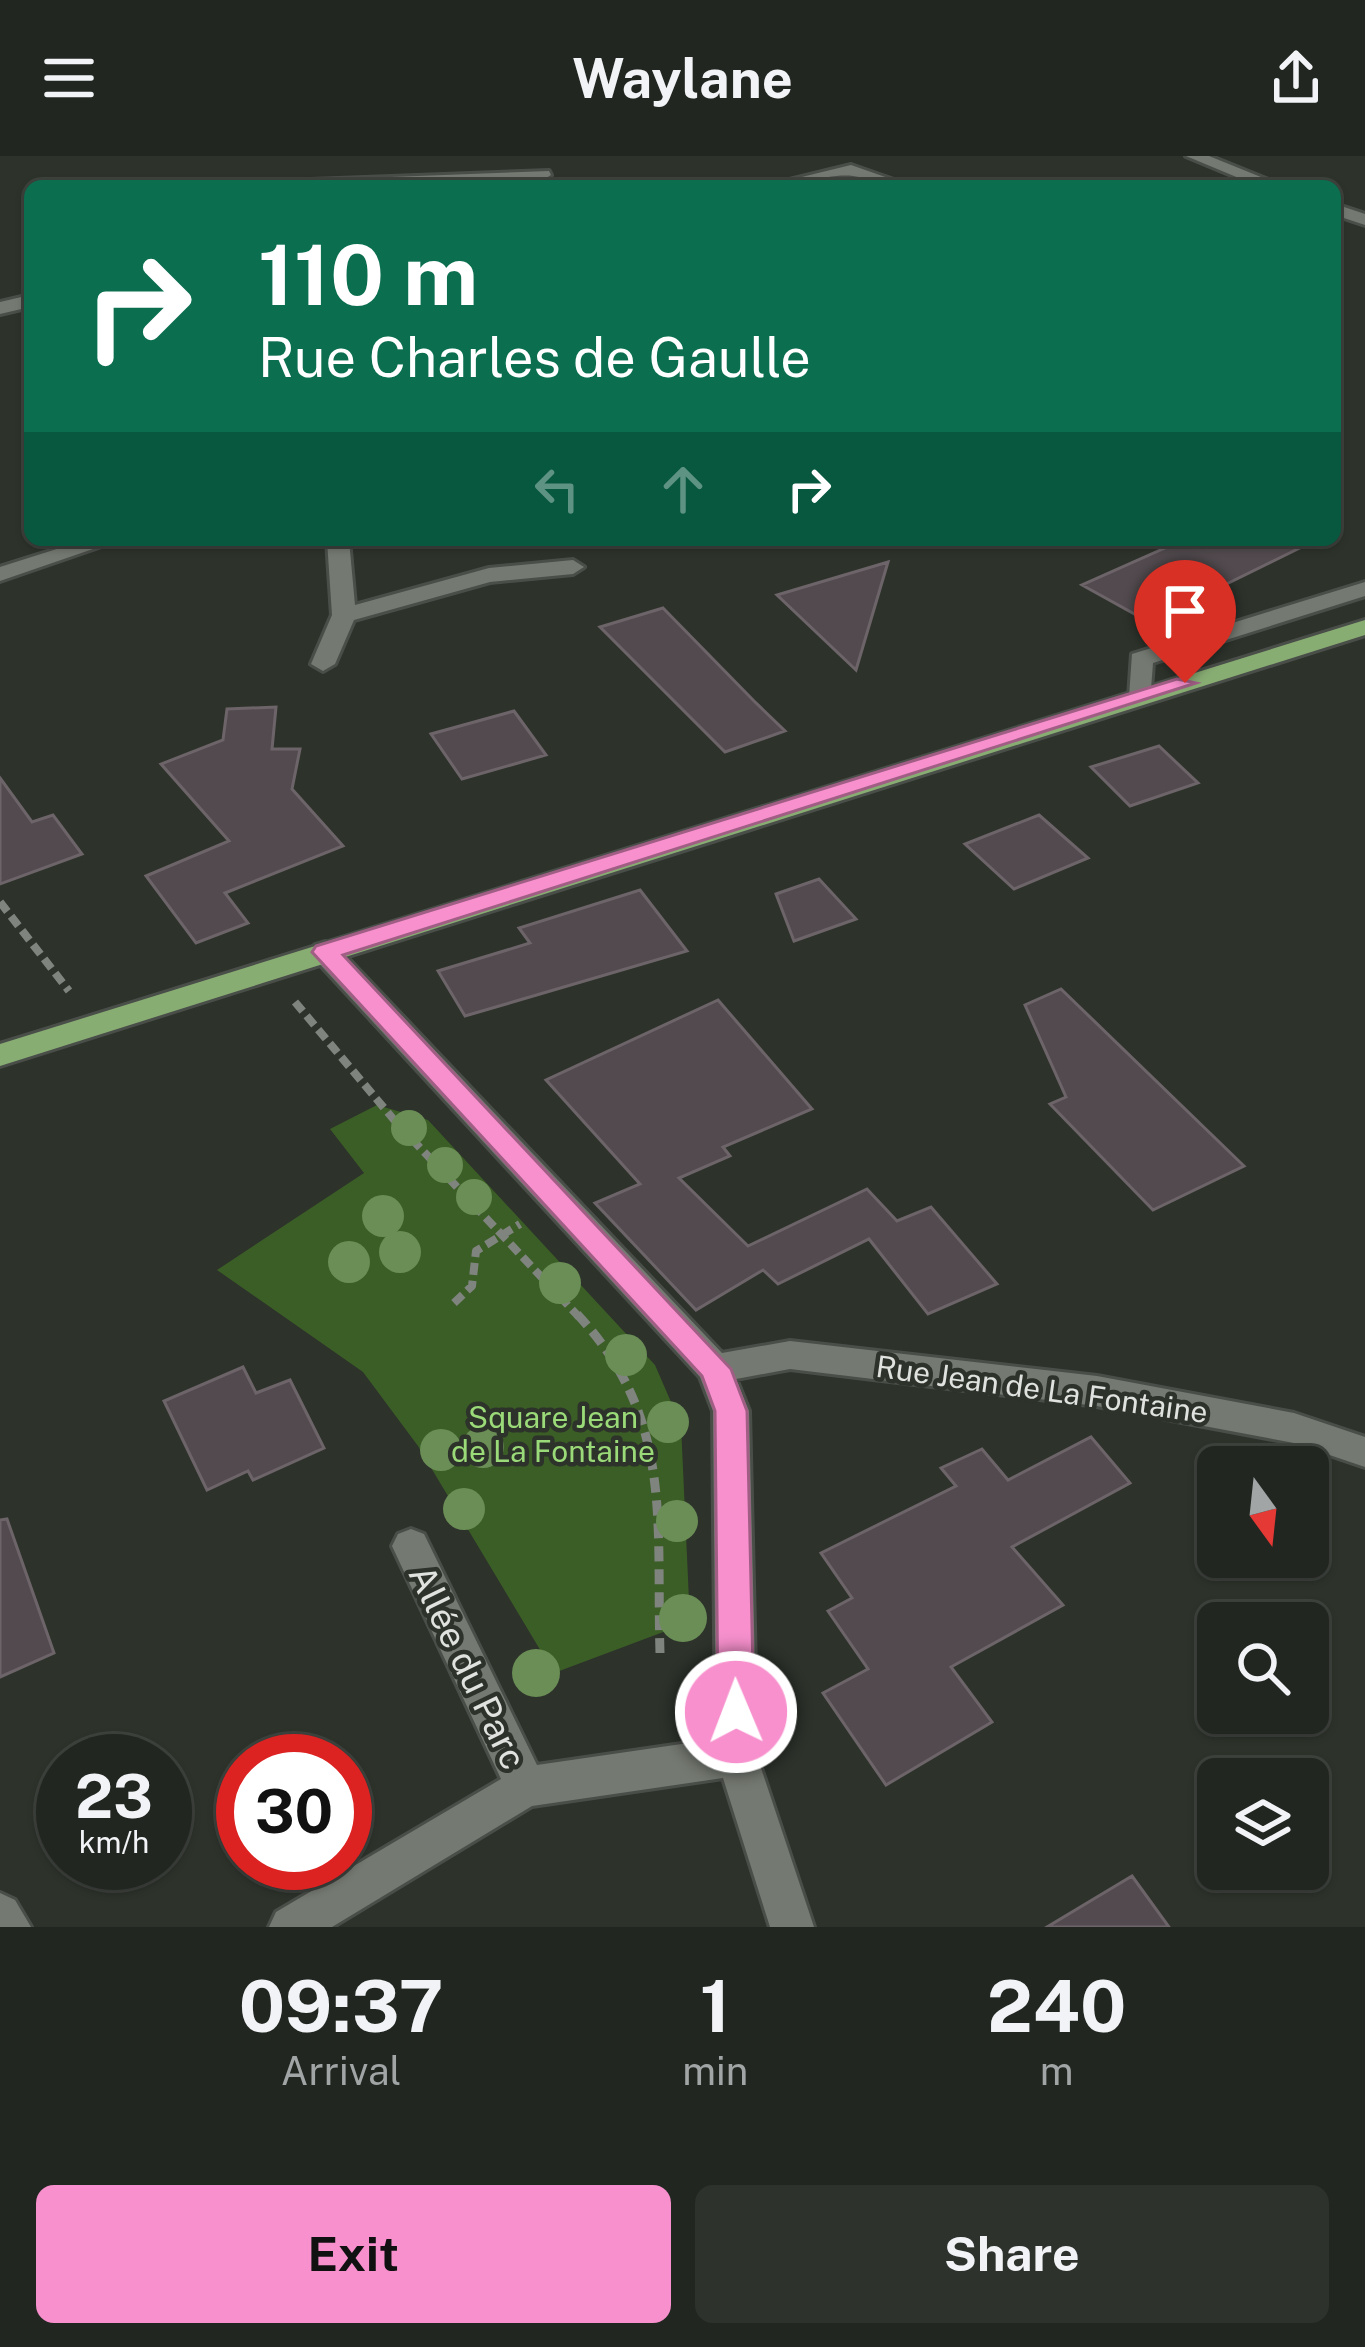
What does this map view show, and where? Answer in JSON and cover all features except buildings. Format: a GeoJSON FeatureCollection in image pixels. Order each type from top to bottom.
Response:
{"type":"FeatureCollection","features":[{"type":"Feature","properties":{"kind":"main road"},"geometry":{"type":"LineString","coordinates":[[0,1055],[94,1025],[334,964],[1365,627]]}},
{"type":"Feature","properties":{"kind":"street"},"geometry":{"type":"LineString","coordinates":[[829,156],[850,170],[882,180]]}},
{"type":"Feature","properties":{"kind":"street"},"geometry":{"type":"LineString","coordinates":[[1194,156],[1258,180]]}},
{"type":"Feature","properties":{"kind":"street"},"geometry":{"type":"LineString","coordinates":[[358,180],[542,165]]}},
{"type":"Feature","properties":{"kind":"street"},"geometry":{"type":"LineString","coordinates":[[802,180],[850,170]]}},
{"type":"Feature","properties":{"kind":"street"},"geometry":{"type":"LineString","coordinates":[[0,574],[89,546]]}},
{"type":"Feature","properties":{"kind":"street"},"geometry":{"type":"LineString","coordinates":[[323,664],[344,615],[338,546]]}},
{"type":"Feature","properties":{"kind":"street"},"geometry":{"type":"LineString","coordinates":[[344,615],[489,575],[573,567]]}},
{"type":"Feature","properties":{"kind":"street"},"geometry":{"type":"LineString","coordinates":[[1141,697],[1141,659],[1365,589]]}},
{"type":"Feature","properties":{"kind":"street"},"geometry":{"type":"LineString","coordinates":[[334,964],[715,1369],[731,1411],[737,1756],[792,1927]]}},
{"type":"Feature","properties":{"kind":"street","name":"Rue Jean de La Fontaine"},"geometry":{"type":"LineString","coordinates":[[715,1369],[790,1355],[1097,1391],[1294,1428],[1365,1452]]}},
{"type":"Feature","properties":{"kind":"street","name":"Allée du Parc"},"geometry":{"type":"LineString","coordinates":[[411,1546],[526,1787]]}},
{"type":"Feature","properties":{"kind":"street","name":"Allée du Parc"},"geometry":{"type":"LineString","coordinates":[[291,1927],[526,1787],[737,1756]]}},
{"type":"Feature","properties":{"kind":"street"},"geometry":{"type":"LineString","coordinates":[[0,1915],[9,1927]]}},
{"type":"Feature","properties":{"kind":"path"},"geometry":{"type":"LineString","coordinates":[[0,902],[94,1025]]}},
{"type":"Feature","properties":{"kind":"path"},"geometry":{"type":"LineString","coordinates":[[334,964],[292,998],[395,1121],[598,1337],[635,1398],[653,1448],[660,1652]]}},
{"type":"Feature","properties":{"kind":"path"},"geometry":{"type":"LineString","coordinates":[[454,1303],[472,1286],[476,1251],[502,1234]]}},
{"type":"Feature","properties":{"kind":"green space","name":"Square Jean de La Fontaine"},"geometry":{"type":"Polygon","coordinates":[[[377,1105],[428,1120],[655,1365],[681,1425],[690,1622],[554,1673],[418,1446],[363,1372],[217,1270],[364,1173],[330,1129],[377,1105]]]}},
{"type":"Feature","properties":{"kind":"route"},"geometry":{"type":"LineString","coordinates":[[736,1712],[731,1411],[715,1369],[325,952],[1185,683]]}}]}
